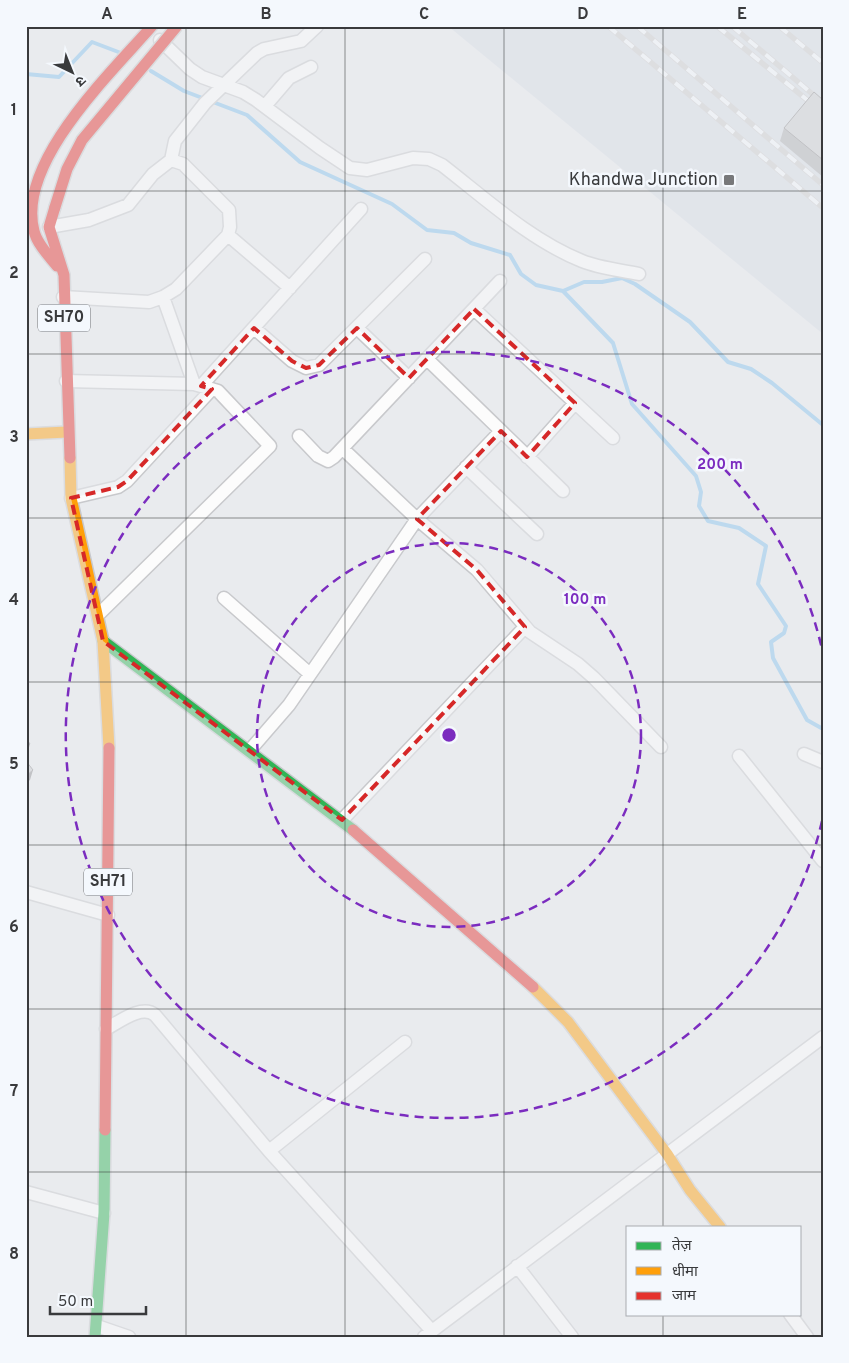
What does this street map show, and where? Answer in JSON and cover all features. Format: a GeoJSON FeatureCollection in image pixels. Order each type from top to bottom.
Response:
{"type":"FeatureCollection","features":[{"type":"Feature","properties":{"kind":"main road","name":"SH70"},"geometry":{"type":"LineString","coordinates":[[67,432],[64,275],[50,227],[54,208],[67,169],[82,140],[177,26]]}},
{"type":"Feature","properties":{"kind":"main road"},"geometry":{"type":"LineString","coordinates":[[64,275],[34,231],[32,217],[36,180],[46,158],[88,101],[150,28]]}},
{"type":"Feature","properties":{"kind":"main road"},"geometry":{"type":"LineString","coordinates":[[26,434],[67,432]]}},
{"type":"Feature","properties":{"kind":"main road","name":"SH71"},"geometry":{"type":"LineString","coordinates":[[67,432],[71,498],[103,641],[110,767],[104,1213],[96,1332]]}},
{"type":"Feature","properties":{"kind":"main road"},"geometry":{"type":"LineString","coordinates":[[103,641],[342,820],[492,949],[568,1022],[667,1154],[690,1190],[719,1226]]}},
{"type":"Feature","properties":{"kind":"street"},"geometry":{"type":"LineString","coordinates":[[50,227],[89,220],[128,206],[153,174],[171,160],[175,141],[206,103],[257,53],[264,49],[301,41],[317,26]]}},
{"type":"Feature","properties":{"kind":"street"},"geometry":{"type":"LineString","coordinates":[[150,28],[190,70],[202,77],[243,92],[350,168],[367,170],[414,158],[429,159],[442,165],[536,237],[570,256],[585,262],[639,274]]}},
{"type":"Feature","properties":{"kind":"street"},"geometry":{"type":"LineString","coordinates":[[264,106],[289,78],[312,67]]}},
{"type":"Feature","properties":{"kind":"street"},"geometry":{"type":"LineString","coordinates":[[64,297],[149,302],[163,297],[176,289],[228,235],[230,227],[228,210],[182,164],[171,160]]}},
{"type":"Feature","properties":{"kind":"street"},"geometry":{"type":"LineString","coordinates":[[71,498],[118,487],[127,481],[202,386],[361,208]]}},
{"type":"Feature","properties":{"kind":"street"},"geometry":{"type":"LineString","coordinates":[[228,235],[290,288]]}},
{"type":"Feature","properties":{"kind":"street"},"geometry":{"type":"LineString","coordinates":[[254,328],[292,361],[306,368],[319,365],[424,259]]}},
{"type":"Feature","properties":{"kind":"street"},"geometry":{"type":"LineString","coordinates":[[299,436],[323,460],[328,461],[343,449],[500,281]]}},
{"type":"Feature","properties":{"kind":"street"},"geometry":{"type":"LineString","coordinates":[[163,297],[202,386]]}},
{"type":"Feature","properties":{"kind":"street"},"geometry":{"type":"LineString","coordinates":[[474,309],[613,438]]}},
{"type":"Feature","properties":{"kind":"street"},"geometry":{"type":"LineString","coordinates":[[357,328],[409,378]]}},
{"type":"Feature","properties":{"kind":"street"},"geometry":{"type":"LineString","coordinates":[[427,359],[563,491]]}},
{"type":"Feature","properties":{"kind":"street"},"geometry":{"type":"LineString","coordinates":[[66,381],[202,386],[218,391],[270,446],[98,615]]}},
{"type":"Feature","properties":{"kind":"street"},"geometry":{"type":"LineString","coordinates":[[527,457],[575,403]]}},
{"type":"Feature","properties":{"kind":"street"},"geometry":{"type":"LineString","coordinates":[[250,750],[289,705],[416,519],[501,431]]}},
{"type":"Feature","properties":{"kind":"street"},"geometry":{"type":"LineString","coordinates":[[343,449],[416,519],[477,570],[537,639],[578,664],[661,747]]}},
{"type":"Feature","properties":{"kind":"street"},"geometry":{"type":"LineString","coordinates":[[466,467],[537,534]]}},
{"type":"Feature","properties":{"kind":"street"},"geometry":{"type":"LineString","coordinates":[[224,598],[310,674]]}},
{"type":"Feature","properties":{"kind":"street"},"geometry":{"type":"LineString","coordinates":[[342,820],[525,627]]}},
{"type":"Feature","properties":{"kind":"street"},"geometry":{"type":"LineString","coordinates":[[804,754],[823,762]]}},
{"type":"Feature","properties":{"kind":"street"},"geometry":{"type":"LineString","coordinates":[[739,756],[823,861]]}},
{"type":"Feature","properties":{"kind":"street"},"geometry":{"type":"LineString","coordinates":[[26,892],[108,915]]}},
{"type":"Feature","properties":{"kind":"street"},"geometry":{"type":"LineString","coordinates":[[106,1029],[141,1011],[151,1011],[269,1151],[428,1334],[823,1037]]}},
{"type":"Feature","properties":{"kind":"street"},"geometry":{"type":"LineString","coordinates":[[269,1151],[405,1042]]}},
{"type":"Feature","properties":{"kind":"street"},"geometry":{"type":"LineString","coordinates":[[26,1192],[104,1213]]}},
{"type":"Feature","properties":{"kind":"street"},"geometry":{"type":"LineString","coordinates":[[517,1266],[572,1337]]}},
{"type":"Feature","properties":{"kind":"street"},"geometry":{"type":"LineString","coordinates":[[791,1316],[807,1337]]}},
{"type":"Feature","properties":{"kind":"street"},"geometry":{"type":"LineString","coordinates":[[96,1332],[129,1337]]}},
{"type":"Feature","properties":{"kind":"highlighted area"},"geometry":{"type":"Polygon","coordinates":[[[474,309],[575,403],[527,457],[501,431],[417,519],[477,570],[525,627],[342,820],[103,641],[71,498],[118,487],[127,481],[212,389],[201,386],[254,328],[292,361],[306,368],[319,365],[357,328],[409,378],[474,309]]]}},
{"type":"Feature","properties":{"kind":"shaded area","name":"Khandwa Junction"},"geometry":{"type":"Polygon","coordinates":[[[448,26],[823,26],[823,334],[448,26]]]}},
{"type":"Feature","properties":{"kind":"building"},"geometry":{"type":"Polygon","coordinates":[[[814,92],[823,100],[823,160],[784,128],[814,92]]]}},
{"type":"Feature","properties":{"kind":"building"},"geometry":{"type":"Polygon","coordinates":[[[26,738],[30,744],[26,747],[26,738]]]}},
{"type":"Feature","properties":{"kind":"building"},"geometry":{"type":"Polygon","coordinates":[[[26,761],[33,770],[26,776],[26,761]]]}},
{"type":"Feature","properties":{"kind":"waterway"},"geometry":{"type":"LineString","coordinates":[[26,74],[59,77],[92,42],[121,53]]}},
{"type":"Feature","properties":{"kind":"waterway"},"geometry":{"type":"LineString","coordinates":[[151,71],[184,91],[247,115],[300,162],[392,204],[427,230],[454,233],[471,243],[510,255],[521,274],[536,285],[563,291],[613,343],[632,404],[696,476],[701,492],[699,506],[708,521],[739,528],[766,546],[758,584],[786,626],[784,633],[771,642],[773,658],[807,720],[823,729]]}},
{"type":"Feature","properties":{"kind":"waterway"},"geometry":{"type":"LineString","coordinates":[[563,291],[584,282],[602,282],[622,278],[635,284],[690,322],[728,362],[751,369],[772,383],[823,425]]}},
{"type":"Feature","properties":{"kind":"railway"},"geometry":{"type":"LineString","coordinates":[[608,26],[823,208]]}},
{"type":"Feature","properties":{"kind":"railway"},"geometry":{"type":"LineString","coordinates":[[637,26],[823,185]]}},
{"type":"Feature","properties":{"kind":"railway"},"geometry":{"type":"LineString","coordinates":[[717,26],[823,113]]}},
{"type":"Feature","properties":{"kind":"railway"},"geometry":{"type":"LineString","coordinates":[[732,26],[823,103]]}},
{"type":"Feature","properties":{"kind":"railway"},"geometry":{"type":"LineString","coordinates":[[779,26],[823,63]]}},
{"type":"Feature","properties":{"kind":"traffic: fast"},"geometry":{"type":"LineString","coordinates":[[103,641],[353,830]]}},
{"type":"Feature","properties":{"kind":"traffic: fast"},"geometry":{"type":"LineString","coordinates":[[95,1337],[104,1213],[105,1130]]}},
{"type":"Feature","properties":{"kind":"traffic: slow"},"geometry":{"type":"LineString","coordinates":[[26,434],[67,432]]}},
{"type":"Feature","properties":{"kind":"traffic: slow"},"geometry":{"type":"LineString","coordinates":[[70,458],[71,498],[103,641],[109,748]]}},
{"type":"Feature","properties":{"kind":"traffic: slow"},"geometry":{"type":"LineString","coordinates":[[533,987],[568,1022],[667,1154],[690,1190],[719,1226]]}},
{"type":"Feature","properties":{"kind":"traffic: jam"},"geometry":{"type":"LineString","coordinates":[[57,266],[40,245],[34,231],[32,205],[39,177],[53,149],[71,121],[114,68],[152,26]]}},
{"type":"Feature","properties":{"kind":"traffic: jam"},"geometry":{"type":"LineString","coordinates":[[55,207],[67,169],[82,140],[177,26]]}},
{"type":"Feature","properties":{"kind":"traffic: jam"},"geometry":{"type":"LineString","coordinates":[[55,207],[49,227],[64,275],[70,458]]}},
{"type":"Feature","properties":{"kind":"traffic: jam"},"geometry":{"type":"LineString","coordinates":[[105,1130],[109,748]]}},
{"type":"Feature","properties":{"kind":"traffic: jam"},"geometry":{"type":"LineString","coordinates":[[353,830],[533,987]]}},
{"type":"Feature","properties":{"kind":"place","name":"Khandwa Junction"},"geometry":{"type":"Point","coordinates":[729,180]}}]}
